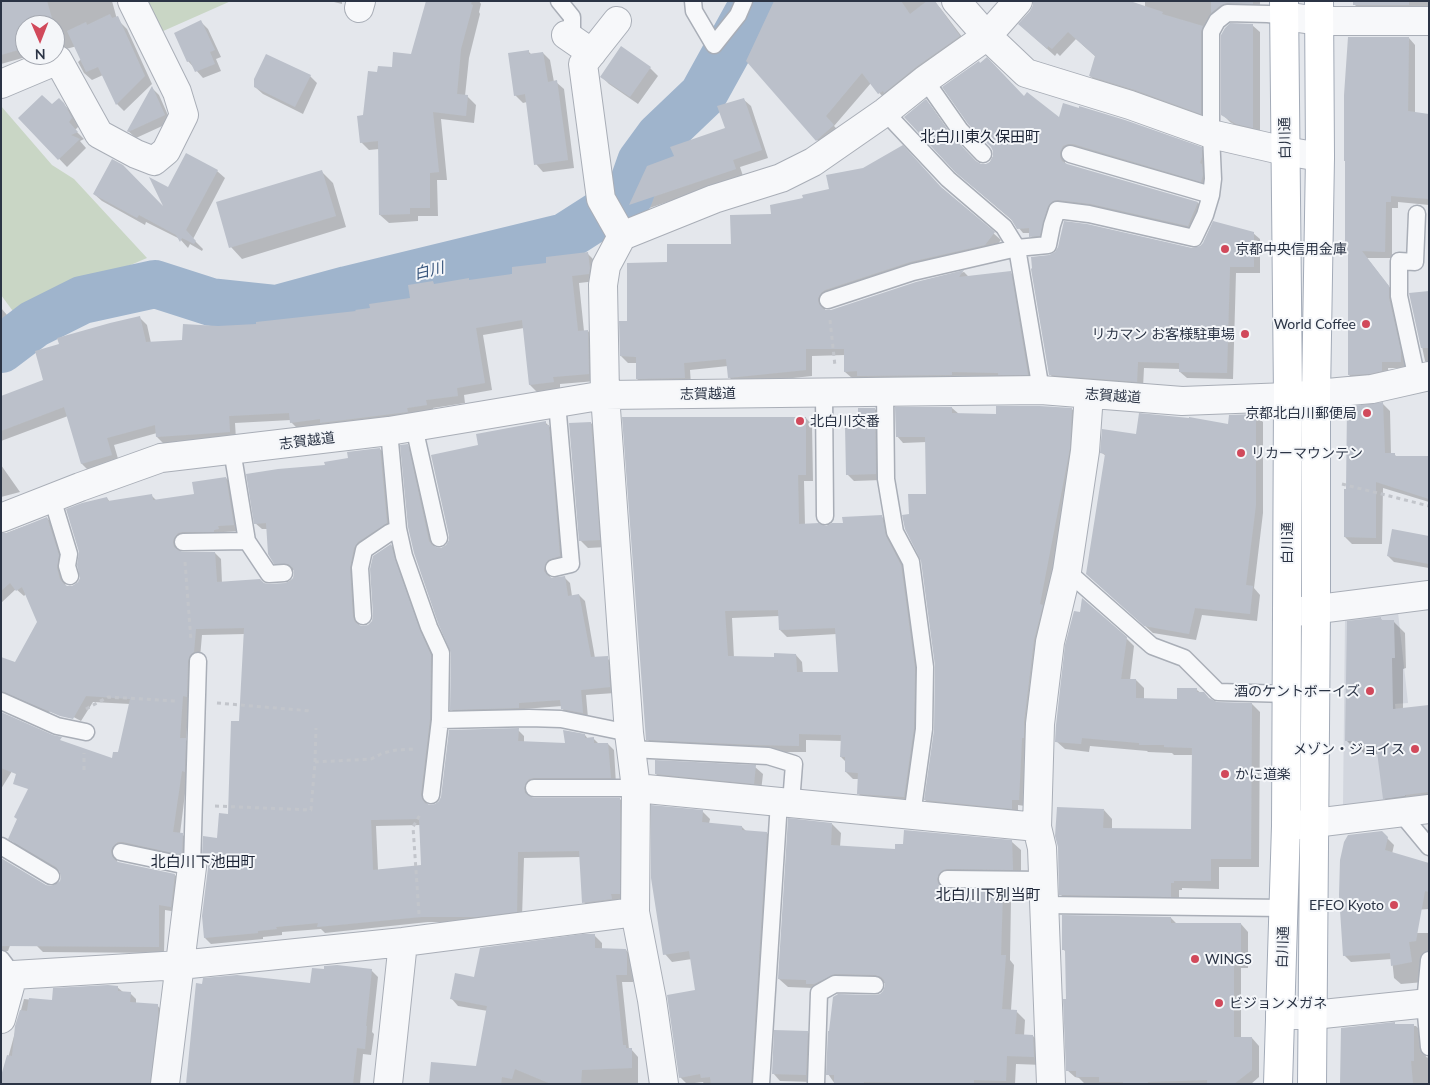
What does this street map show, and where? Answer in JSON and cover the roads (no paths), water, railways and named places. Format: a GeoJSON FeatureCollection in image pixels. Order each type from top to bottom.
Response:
{"type":"FeatureCollection","features":[{"type":"Feature","properties":{"kind":"main road","name":"白川通"},"geometry":{"type":"LineString","coordinates":[[1278,1084],[1286,826],[1287,694],[1288,397],[1284,8]]}},
{"type":"Feature","properties":{"kind":"main road"},"geometry":{"type":"LineString","coordinates":[[1312,1084],[1316,394],[1320,157],[1319,11]]}},
{"type":"Feature","properties":{"kind":"street"},"geometry":{"type":"LineString","coordinates":[[1,84],[58,60],[99,134],[136,154],[154,161],[166,151],[184,115],[177,92],[132,1]]}},
{"type":"Feature","properties":{"kind":"street"},"geometry":{"type":"LineString","coordinates":[[956,1],[987,36],[1026,73],[1130,105],[1211,134],[1320,157]]}},
{"type":"Feature","properties":{"kind":"street"},"geometry":{"type":"LineString","coordinates":[[619,232],[781,178],[813,162],[885,112],[925,80],[987,36],[1018,1]]}},
{"type":"Feature","properties":{"kind":"street"},"geometry":{"type":"LineString","coordinates":[[1284,8],[1429,21]]}},
{"type":"Feature","properties":{"kind":"street"},"geometry":{"type":"LineString","coordinates":[[617,21],[577,43],[584,64],[602,199],[619,232],[606,266],[603,285],[605,395],[630,741],[636,788],[635,912],[652,1000],[664,1084]]}},
{"type":"Feature","properties":{"kind":"street","name":"志賀越道"},"geometry":{"type":"LineString","coordinates":[[1,518],[162,458],[402,429],[605,395],[1041,390],[1182,401],[1288,397],[1372,389],[1423,378]]}},
{"type":"Feature","properties":{"kind":"street"},"geometry":{"type":"LineString","coordinates":[[1051,1084],[1042,848],[1037,827],[1040,724],[1050,642],[1068,571],[1085,451],[1089,394]]}},
{"type":"Feature","properties":{"kind":"street"},"geometry":{"type":"LineString","coordinates":[[1287,614],[1429,595]]}},
{"type":"Feature","properties":{"kind":"street"},"geometry":{"type":"LineString","coordinates":[[636,788],[1037,827]]}},
{"type":"Feature","properties":{"kind":"street"},"geometry":{"type":"LineString","coordinates":[[1286,826],[1429,809]]}},
{"type":"Feature","properties":{"kind":"street"},"geometry":{"type":"LineString","coordinates":[[165,1084],[192,868]]}},
{"type":"Feature","properties":{"kind":"street"},"geometry":{"type":"LineString","coordinates":[[1,1019],[7,967],[180,964],[411,941],[635,912]]}},
{"type":"Feature","properties":{"kind":"street"},"geometry":{"type":"LineString","coordinates":[[388,1084],[411,941]]}},
{"type":"Feature","properties":{"kind":"street"},"geometry":{"type":"LineString","coordinates":[[1280,1015],[1313,1015],[1427,1004]]}},
{"type":"Feature","properties":{"kind":"lane"},"geometry":{"type":"LineString","coordinates":[[559,1],[572,17],[577,43]]}},
{"type":"Feature","properties":{"kind":"lane"},"geometry":{"type":"LineString","coordinates":[[693,1],[694,11],[714,45],[738,15],[744,1]]}},
{"type":"Feature","properties":{"kind":"lane"},"geometry":{"type":"LineString","coordinates":[[828,300],[913,272],[1017,248],[1048,245],[1057,210],[1089,214],[1194,238],[1205,215],[1211,195],[1213,179],[1211,32],[1217,21],[1227,14],[1268,14],[1284,8]]}},
{"type":"Feature","properties":{"kind":"lane"},"geometry":{"type":"LineString","coordinates":[[925,80],[960,130],[983,154]]}},
{"type":"Feature","properties":{"kind":"lane"},"geometry":{"type":"LineString","coordinates":[[885,112],[948,179],[1004,228],[1017,248],[1041,390]]}},
{"type":"Feature","properties":{"kind":"lane"},"geometry":{"type":"LineString","coordinates":[[1070,154],[1211,195]]}},
{"type":"Feature","properties":{"kind":"lane"},"geometry":{"type":"LineString","coordinates":[[1417,214],[1415,262],[1398,261],[1399,296],[1423,378]]}},
{"type":"Feature","properties":{"kind":"lane"},"geometry":{"type":"LineString","coordinates":[[885,392],[886,479],[895,532],[911,562],[925,667],[924,729],[912,815]]}},
{"type":"Feature","properties":{"kind":"lane"},"geometry":{"type":"LineString","coordinates":[[825,516],[831,393]]}},
{"type":"Feature","properties":{"kind":"lane"},"geometry":{"type":"LineString","coordinates":[[554,568],[571,564],[557,403]]}},
{"type":"Feature","properties":{"kind":"lane"},"geometry":{"type":"LineString","coordinates":[[402,429],[398,529],[404,556],[428,627],[441,654],[440,720],[432,795]]}},
{"type":"Feature","properties":{"kind":"lane"},"geometry":{"type":"LineString","coordinates":[[402,429],[439,538]]}},
{"type":"Feature","properties":{"kind":"lane"},"geometry":{"type":"LineString","coordinates":[[232,450],[247,540],[269,574],[284,573]]}},
{"type":"Feature","properties":{"kind":"lane"},"geometry":{"type":"LineString","coordinates":[[52,498],[69,554],[67,566],[70,576]]}},
{"type":"Feature","properties":{"kind":"lane"},"geometry":{"type":"LineString","coordinates":[[363,616],[360,568],[364,550],[398,529]]}},
{"type":"Feature","properties":{"kind":"lane"},"geometry":{"type":"LineString","coordinates":[[183,542],[247,540]]}},
{"type":"Feature","properties":{"kind":"lane"},"geometry":{"type":"LineString","coordinates":[[1068,571],[1152,646],[1184,658],[1218,692],[1287,694]]}},
{"type":"Feature","properties":{"kind":"lane"},"geometry":{"type":"LineString","coordinates":[[121,852],[192,868],[198,661]]}},
{"type":"Feature","properties":{"kind":"lane"},"geometry":{"type":"LineString","coordinates":[[1,701],[57,726],[84,732]]}},
{"type":"Feature","properties":{"kind":"lane"},"geometry":{"type":"LineString","coordinates":[[440,720],[529,718],[562,720],[630,741],[768,756],[794,764],[785,802],[761,1084]]}},
{"type":"Feature","properties":{"kind":"lane"},"geometry":{"type":"LineString","coordinates":[[534,788],[636,788]]}},
{"type":"Feature","properties":{"kind":"lane"},"geometry":{"type":"LineString","coordinates":[[1400,812],[1429,847]]}},
{"type":"Feature","properties":{"kind":"lane"},"geometry":{"type":"LineString","coordinates":[[1,846],[51,876]]}},
{"type":"Feature","properties":{"kind":"lane"},"geometry":{"type":"LineString","coordinates":[[947,879],[1044,893],[1284,908]]}},
{"type":"Feature","properties":{"kind":"lane"},"geometry":{"type":"LineString","coordinates":[[1429,960],[1427,1004],[1429,1047]]}},
{"type":"Feature","properties":{"kind":"lane"},"geometry":{"type":"LineString","coordinates":[[816,1084],[819,993],[835,984],[875,985]]}},
{"type":"Feature","properties":{"kind":"waterway","name":"白川"},"geometry":{"type":"LineString","coordinates":[[1,349],[34,324],[82,300],[155,284],[211,302],[277,309],[565,237],[629,196],[641,162],[660,136],[703,95],[755,1]]}},
{"type":"Feature","properties":{"kind":"place","name":"京都中央信用金庫"},"geometry":{"type":"Point","coordinates":[1225,249]}},
{"type":"Feature","properties":{"kind":"place","name":"World Coffee"},"geometry":{"type":"Point","coordinates":[1366,324]}},
{"type":"Feature","properties":{"kind":"place","name":"リカマン お客様駐車場"},"geometry":{"type":"Point","coordinates":[1245,334]}},
{"type":"Feature","properties":{"kind":"place","name":"京都北白川郵便局"},"geometry":{"type":"Point","coordinates":[1367,413]}},
{"type":"Feature","properties":{"kind":"place","name":"北白川交番"},"geometry":{"type":"Point","coordinates":[800,421]}},
{"type":"Feature","properties":{"kind":"place","name":"リカーマウンテン"},"geometry":{"type":"Point","coordinates":[1241,453]}},
{"type":"Feature","properties":{"kind":"place","name":"酒のケントボーイズ"},"geometry":{"type":"Point","coordinates":[1370,691]}},
{"type":"Feature","properties":{"kind":"place","name":"メゾン・ジョイス"},"geometry":{"type":"Point","coordinates":[1415,749]}},
{"type":"Feature","properties":{"kind":"place","name":"かに道楽"},"geometry":{"type":"Point","coordinates":[1225,774]}},
{"type":"Feature","properties":{"kind":"place","name":"EFEO Kyoto"},"geometry":{"type":"Point","coordinates":[1394,905]}},
{"type":"Feature","properties":{"kind":"place","name":"WINGS"},"geometry":{"type":"Point","coordinates":[1195,959]}},
{"type":"Feature","properties":{"kind":"place","name":"ビジョンメガネ"},"geometry":{"type":"Point","coordinates":[1219,1003]}},
{"type":"Feature","properties":{"kind":"district","name":"北白川東久保田町"},"geometry":{"type":"Point","coordinates":[980,137]}},
{"type":"Feature","properties":{"kind":"district","name":"北白川下池田町"},"geometry":{"type":"Point","coordinates":[203,862]}},
{"type":"Feature","properties":{"kind":"district","name":"北白川下別当町"},"geometry":{"type":"Point","coordinates":[988,895]}}]}
